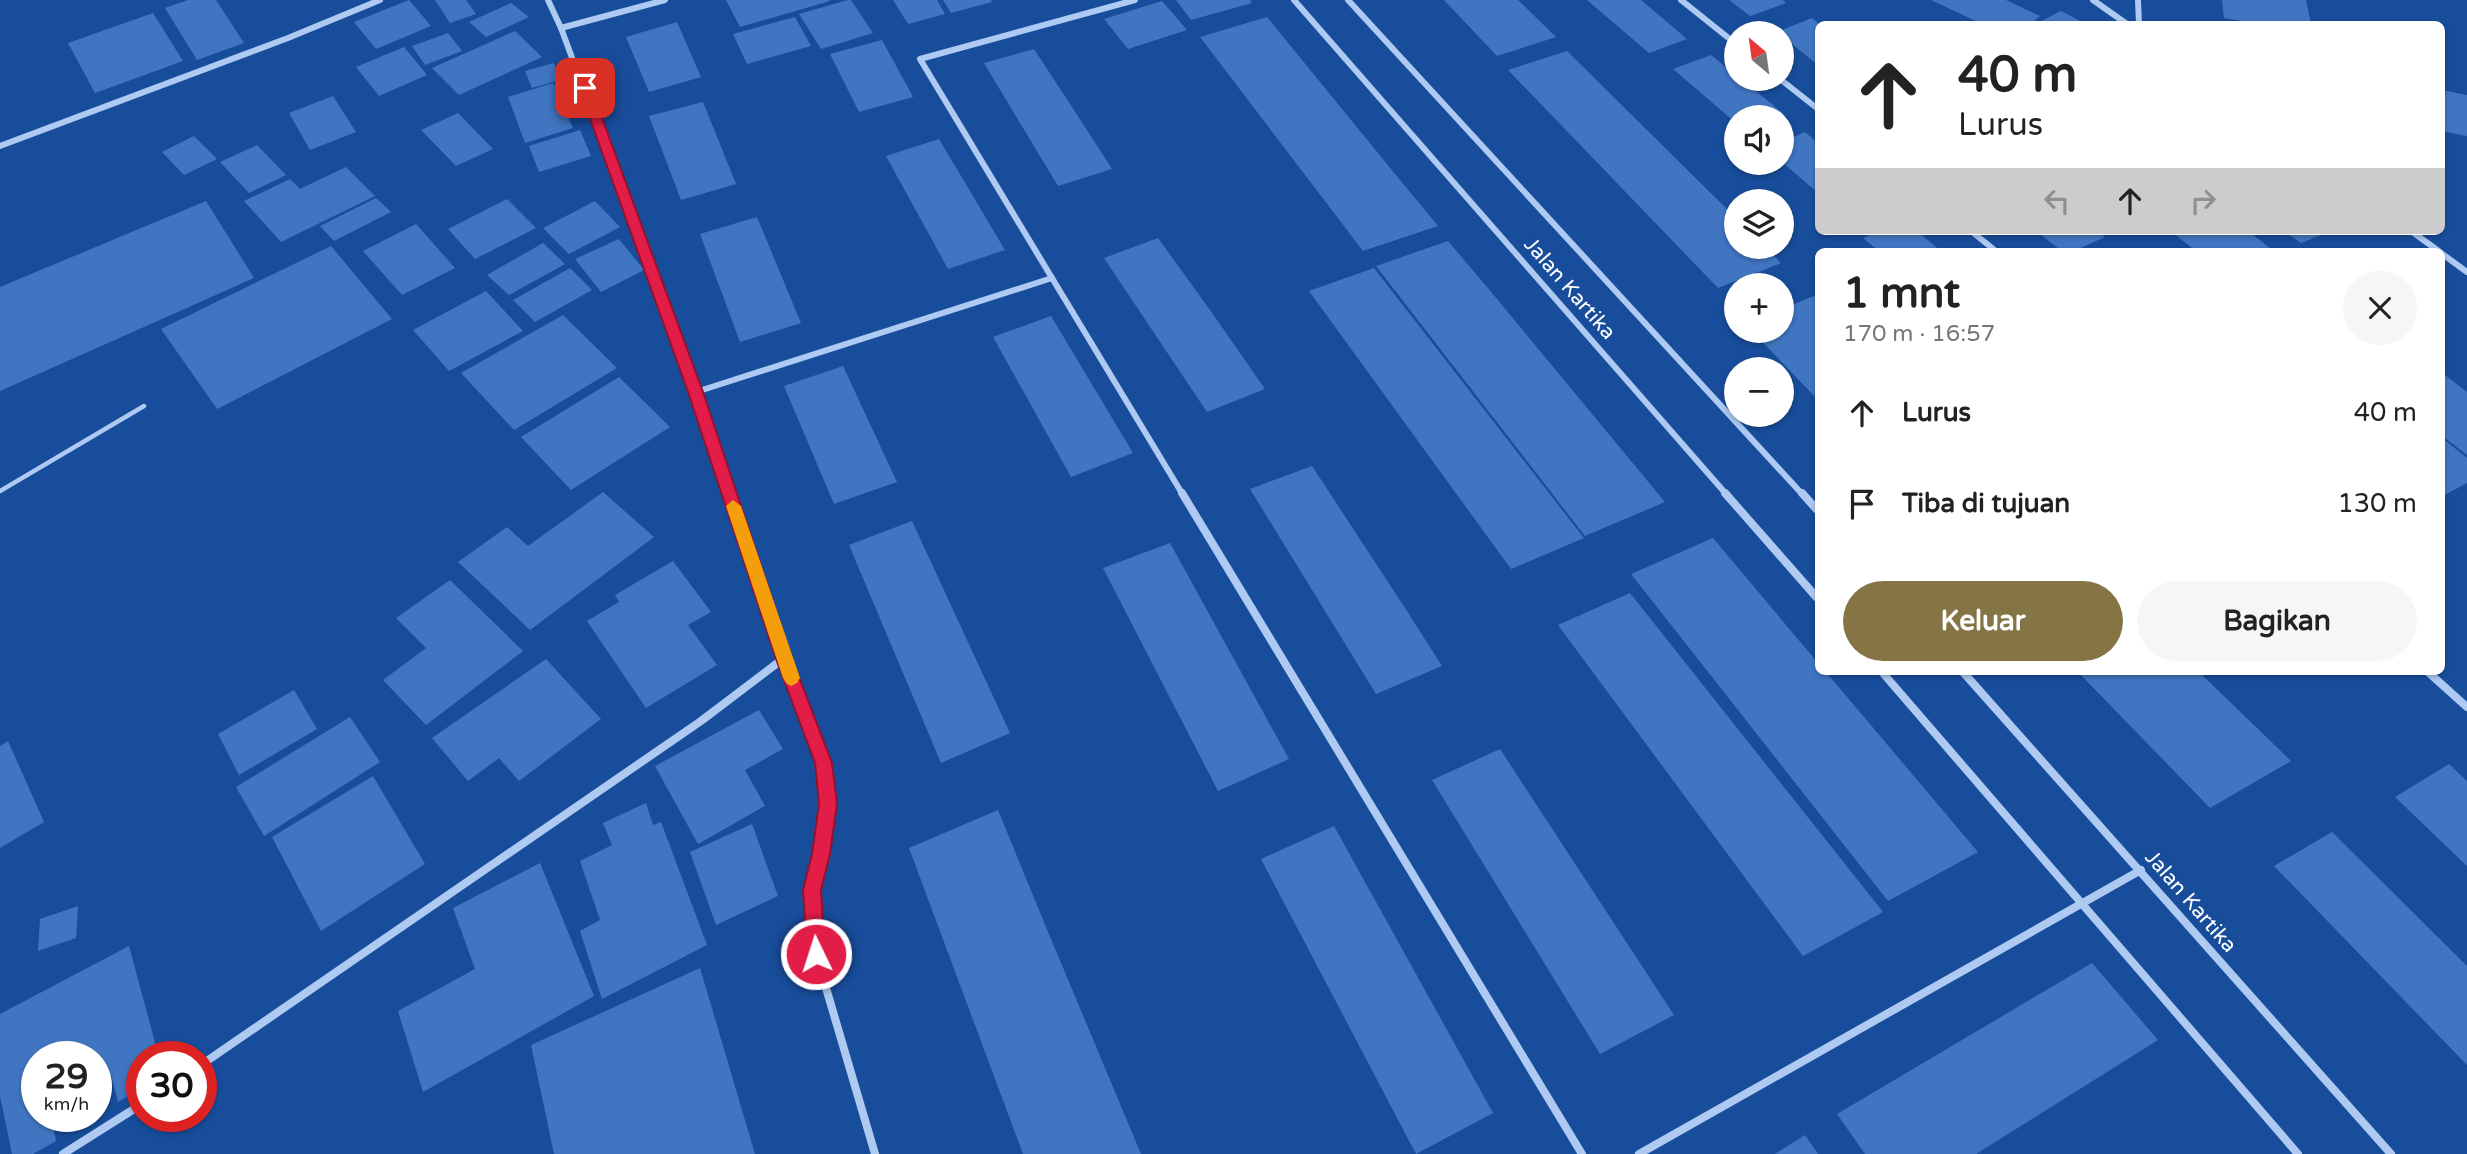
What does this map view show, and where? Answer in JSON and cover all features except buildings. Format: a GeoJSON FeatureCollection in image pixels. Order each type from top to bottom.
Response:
{"type":"FeatureCollection","features":[{"type":"Feature","properties":{"kind":"street"},"geometry":{"type":"LineString","coordinates":[[0,146],[288,38],[380,0]]}},
{"type":"Feature","properties":{"kind":"street"},"geometry":{"type":"LineString","coordinates":[[548,0],[561,28],[695,392],[784,659],[823,763],[828,804],[821,854],[812,890],[816,954],[875,1154]]}},
{"type":"Feature","properties":{"kind":"street"},"geometry":{"type":"LineString","coordinates":[[561,28],[665,0]]}},
{"type":"Feature","properties":{"kind":"street"},"geometry":{"type":"LineString","coordinates":[[1135,0],[920,59],[1582,1154]]}},
{"type":"Feature","properties":{"kind":"street","name":"Jalan Kartika"},"geometry":{"type":"LineString","coordinates":[[1294,0],[1815,596]]}},
{"type":"Feature","properties":{"kind":"street","name":"Jalan Kartika"},"geometry":{"type":"LineString","coordinates":[[1348,0],[1815,508]]}},
{"type":"Feature","properties":{"kind":"street"},"geometry":{"type":"LineString","coordinates":[[1681,0],[1724,34]]}},
{"type":"Feature","properties":{"kind":"street"},"geometry":{"type":"LineString","coordinates":[[2093,0],[2123,21]]}},
{"type":"Feature","properties":{"kind":"street"},"geometry":{"type":"LineString","coordinates":[[2138,0],[2140,21]]}},
{"type":"Feature","properties":{"kind":"street"},"geometry":{"type":"LineString","coordinates":[[1794,90],[1815,107]]}},
{"type":"Feature","properties":{"kind":"street"},"geometry":{"type":"LineString","coordinates":[[1976,235],[1992,248]]}},
{"type":"Feature","properties":{"kind":"street"},"geometry":{"type":"LineString","coordinates":[[2416,235],[2434,248]]}},
{"type":"Feature","properties":{"kind":"street"},"geometry":{"type":"LineString","coordinates":[[2445,256],[2467,272]]}},
{"type":"Feature","properties":{"kind":"street"},"geometry":{"type":"LineString","coordinates":[[695,392],[1052,278]]}},
{"type":"Feature","properties":{"kind":"street"},"geometry":{"type":"LineString","coordinates":[[217,1054],[701,721],[784,659]]}},
{"type":"Feature","properties":{"kind":"street"},"geometry":{"type":"LineString","coordinates":[[1885,675],[2298,1154]]}},
{"type":"Feature","properties":{"kind":"street","name":"Jalan Kartika"},"geometry":{"type":"LineString","coordinates":[[1966,675],[2391,1154]]}},
{"type":"Feature","properties":{"kind":"street"},"geometry":{"type":"LineString","coordinates":[[2431,675],[2467,707]]}},
{"type":"Feature","properties":{"kind":"street"},"geometry":{"type":"LineString","coordinates":[[1639,1154],[2141,870]]}},
{"type":"Feature","properties":{"kind":"street"},"geometry":{"type":"LineString","coordinates":[[63,1154],[126,1114]]}},
{"type":"Feature","properties":{"kind":"lane"},"geometry":{"type":"LineString","coordinates":[[0,491],[144,406]]}},
{"type":"Feature","properties":{"kind":"slow traffic"},"geometry":{"type":"LineString","coordinates":[[733,506],[791,678]]}},
{"type":"Feature","properties":{"kind":"route"},"geometry":{"type":"LineString","coordinates":[[585,88],[695,392],[784,659],[823,763],[828,804],[821,854],[812,890],[816,954]]}}]}
